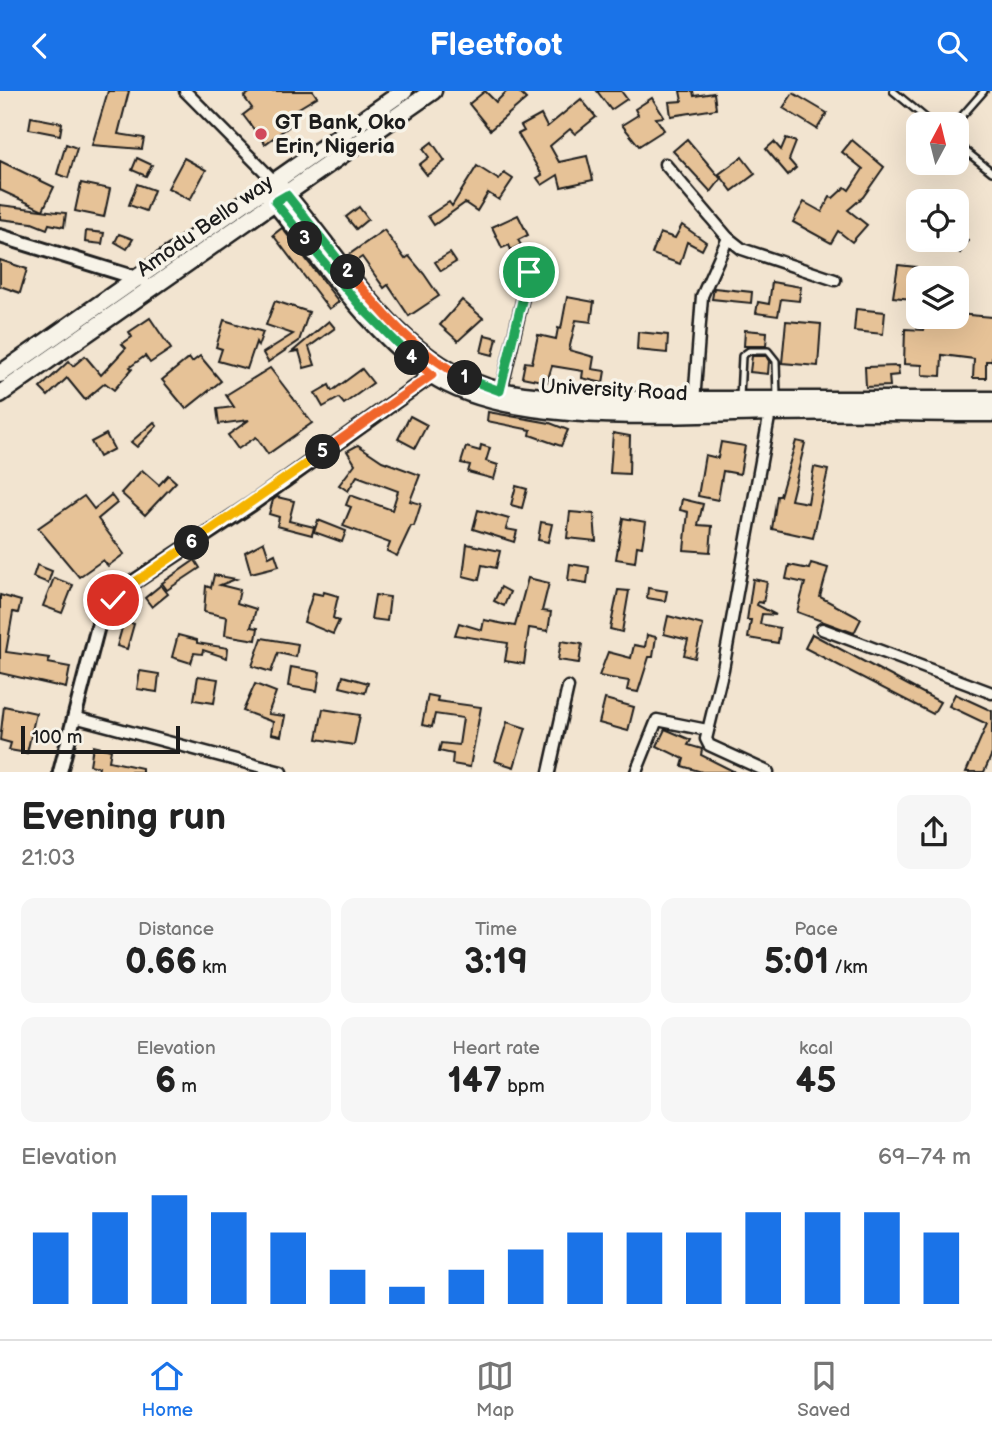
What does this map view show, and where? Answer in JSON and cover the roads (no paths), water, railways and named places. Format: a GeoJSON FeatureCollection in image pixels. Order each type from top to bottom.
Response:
{"type":"FeatureCollection","features":[{"type":"Feature","properties":{"kind":"main road","name":"Amodu Bello way"},"geometry":{"type":"LineString","coordinates":[[0,394],[153,287],[273,189],[404,91]]}},
{"type":"Feature","properties":{"kind":"main road","name":"Amodu Bello way"},"geometry":{"type":"LineString","coordinates":[[0,375],[140,277],[273,189],[433,91]]}},
{"type":"Feature","properties":{"kind":"main road","name":"University Road"},"geometry":{"type":"LineString","coordinates":[[273,189],[360,306],[432,375],[484,398],[525,407],[630,414],[992,400]]}},
{"type":"Feature","properties":{"kind":"main road","name":"University Road"},"geometry":{"type":"LineString","coordinates":[[273,189],[399,333],[452,371],[500,391],[586,400],[740,401],[774,408],[992,413]]}},
{"type":"Feature","properties":{"kind":"street"},"geometry":{"type":"LineString","coordinates":[[185,91],[273,189]]}},
{"type":"Feature","properties":{"kind":"street"},"geometry":{"type":"LineString","coordinates":[[665,164],[728,238],[748,252],[835,281]]}},
{"type":"Feature","properties":{"kind":"street"},"geometry":{"type":"LineString","coordinates":[[0,236],[140,277],[153,287]]}},
{"type":"Feature","properties":{"kind":"street"},"geometry":{"type":"LineString","coordinates":[[694,402],[702,296],[728,238]]}},
{"type":"Feature","properties":{"kind":"street"},"geometry":{"type":"LineString","coordinates":[[500,391],[529,272]]}},
{"type":"Feature","properties":{"kind":"street"},"geometry":{"type":"LineString","coordinates":[[60,772],[103,611],[113,600],[151,570],[242,510],[432,375]]}},
{"type":"Feature","properties":{"kind":"street"},"geometry":{"type":"LineString","coordinates":[[761,771],[709,745],[706,730],[723,669],[774,408]]}},
{"type":"Feature","properties":{"kind":"street"},"geometry":{"type":"LineString","coordinates":[[822,629],[992,694]]}},
{"type":"Feature","properties":{"kind":"street"},"geometry":{"type":"LineString","coordinates":[[549,772],[568,687]]}},
{"type":"Feature","properties":{"kind":"street"},"geometry":{"type":"LineString","coordinates":[[74,717],[281,772]]}},
{"type":"Feature","properties":{"kind":"street"},"geometry":{"type":"LineString","coordinates":[[636,772],[657,720],[706,730]]}},
{"type":"Feature","properties":{"kind":"lane"},"geometry":{"type":"LineString","coordinates":[[893,91],[918,112]]}},
{"type":"Feature","properties":{"kind":"lane"},"geometry":{"type":"LineString","coordinates":[[966,112],[984,91]]}},
{"type":"Feature","properties":{"kind":"lane"},"geometry":{"type":"LineString","coordinates":[[970,154],[992,171]]}},
{"type":"Feature","properties":{"kind":"lane"},"geometry":{"type":"LineString","coordinates":[[740,401],[741,360],[745,353],[768,351],[775,356],[774,408]]}},
{"type":"Feature","properties":{"kind":"place","name":"GT Bank, Oko Erin, Nigeria"},"geometry":{"type":"Point","coordinates":[261,134]}}]}
